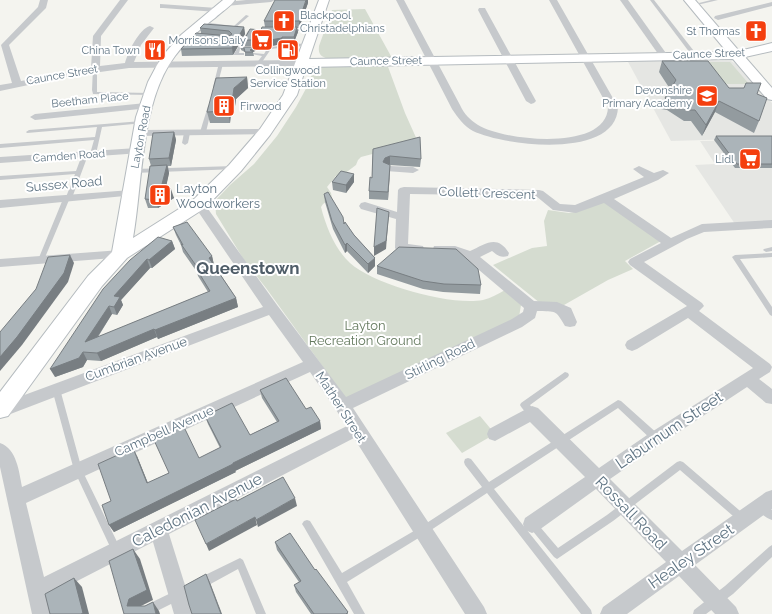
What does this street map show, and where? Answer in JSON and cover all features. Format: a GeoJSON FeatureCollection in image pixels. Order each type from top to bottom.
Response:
{"type":"FeatureCollection","features":[{"type":"Feature","properties":{"kind":"street"},"geometry":{"type":"LineString","coordinates":[[18,83],[5,45],[42,8],[44,0]]}},
{"type":"Feature","properties":{"kind":"street"},"geometry":{"type":"LineString","coordinates":[[95,69],[97,36],[124,0]]}},
{"type":"Feature","properties":{"kind":"street"},"geometry":{"type":"LineString","coordinates":[[163,6],[224,5],[271,0]]}},
{"type":"Feature","properties":{"kind":"street"},"geometry":{"type":"LineString","coordinates":[[0,410],[95,282],[121,254],[199,204],[235,168],[265,132],[290,95],[324,0]]}},
{"type":"Feature","properties":{"kind":"street"},"geometry":{"type":"LineString","coordinates":[[400,0],[431,60],[466,121],[491,134],[502,137],[527,142],[566,142],[588,136],[602,128],[611,118],[613,106],[553,0]]}},
{"type":"Feature","properties":{"kind":"street"},"geometry":{"type":"LineString","coordinates":[[624,0],[664,56]]}},
{"type":"Feature","properties":{"kind":"street"},"geometry":{"type":"LineString","coordinates":[[691,3],[772,96]]}},
{"type":"Feature","properties":{"kind":"street","name":"Layton Road"},"geometry":{"type":"LineString","coordinates":[[121,254],[141,128],[148,100],[163,65],[202,23],[224,5]]}},
{"type":"Feature","properties":{"kind":"street"},"geometry":{"type":"LineString","coordinates":[[718,18],[770,5]]}},
{"type":"Feature","properties":{"kind":"street"},"geometry":{"type":"LineString","coordinates":[[482,10],[531,101]]}},
{"type":"Feature","properties":{"kind":"street"},"geometry":{"type":"LineString","coordinates":[[129,65],[131,53],[150,28]]}},
{"type":"Feature","properties":{"kind":"street","name":"Caunce Street"},"geometry":{"type":"LineString","coordinates":[[0,88],[18,83],[95,69],[129,65],[737,55],[772,47]]}},
{"type":"Feature","properties":{"kind":"street","name":"Beetham Place"},"geometry":{"type":"LineString","coordinates":[[35,117],[148,100]]}},
{"type":"Feature","properties":{"kind":"street"},"geometry":{"type":"LineString","coordinates":[[141,128],[187,133],[265,132]]}},
{"type":"Feature","properties":{"kind":"street","name":"Camden Road"},"geometry":{"type":"LineString","coordinates":[[0,160],[137,151]]}},
{"type":"Feature","properties":{"kind":"street","name":"Collett Crescent"},"geometry":{"type":"LineString","coordinates":[[404,190],[539,193],[557,207],[576,209],[658,175],[639,169]]}},
{"type":"Feature","properties":{"kind":"street"},"geometry":{"type":"LineString","coordinates":[[390,170],[409,170],[404,190],[401,248],[455,250],[470,256],[530,306],[557,307],[566,312],[570,322]]}},
{"type":"Feature","properties":{"kind":"street","name":"Sussex Road"},"geometry":{"type":"LineString","coordinates":[[0,204],[68,198],[130,201]]}},
{"type":"Feature","properties":{"kind":"street"},"geometry":{"type":"LineString","coordinates":[[605,198],[670,243]]}},
{"type":"Feature","properties":{"kind":"street"},"geometry":{"type":"LineString","coordinates":[[130,201],[153,233]]}},
{"type":"Feature","properties":{"kind":"street","name":"Mather Street"},"geometry":{"type":"LineString","coordinates":[[199,204],[342,406],[477,614]]}},
{"type":"Feature","properties":{"kind":"street"},"geometry":{"type":"LineString","coordinates":[[365,206],[402,218]]}},
{"type":"Feature","properties":{"kind":"street"},"geometry":{"type":"LineString","coordinates":[[632,345],[697,306],[635,262],[702,228],[772,224]]}},
{"type":"Feature","properties":{"kind":"street"},"geometry":{"type":"LineString","coordinates":[[470,256],[493,245],[503,253]]}},
{"type":"Feature","properties":{"kind":"street"},"geometry":{"type":"LineString","coordinates":[[0,263],[121,254]]}},
{"type":"Feature","properties":{"kind":"street","name":"Stirling Road"},"geometry":{"type":"LineString","coordinates":[[342,406],[517,322],[530,314],[530,306]]}},
{"type":"Feature","properties":{"kind":"street","name":"Cumbrian Avenue"},"geometry":{"type":"LineString","coordinates":[[0,410],[272,309]]}},
{"type":"Feature","properties":{"kind":"street","name":"Laburnum Street"},"geometry":{"type":"LineString","coordinates":[[532,524],[656,438],[747,378],[765,368],[689,311]]}},
{"type":"Feature","properties":{"kind":"street","name":"Campbell Avenue"},"geometry":{"type":"LineString","coordinates":[[16,499],[313,364]]}},
{"type":"Feature","properties":{"kind":"street"},"geometry":{"type":"LineString","coordinates":[[747,378],[772,398]]}},
{"type":"Feature","properties":{"kind":"street"},"geometry":{"type":"LineString","coordinates":[[495,434],[532,413]]}},
{"type":"Feature","properties":{"kind":"street","name":"Rossall Road"},"geometry":{"type":"LineString","coordinates":[[532,413],[625,506],[729,614]]}},
{"type":"Feature","properties":{"kind":"street","name":"Caledonian Avenue"},"geometry":{"type":"LineString","coordinates":[[37,591],[356,429]]}},
{"type":"Feature","properties":{"kind":"street"},"geometry":{"type":"LineString","coordinates":[[0,450],[7,459],[42,614]]}},
{"type":"Feature","properties":{"kind":"street","name":"Healey Street"},"geometry":{"type":"LineString","coordinates":[[610,614],[744,519],[768,507]]}},
{"type":"Feature","properties":{"kind":"street"},"geometry":{"type":"LineString","coordinates":[[158,529],[185,591],[184,614]]}},
{"type":"Feature","properties":{"kind":"lane"},"geometry":{"type":"LineString","coordinates":[[652,0],[695,56]]}},
{"type":"Feature","properties":{"kind":"lane"},"geometry":{"type":"LineString","coordinates":[[691,3],[716,0]]}},
{"type":"Feature","properties":{"kind":"lane"},"geometry":{"type":"LineString","coordinates":[[202,23],[235,27],[247,16]]}},
{"type":"Feature","properties":{"kind":"lane"},"geometry":{"type":"LineString","coordinates":[[242,54],[236,54],[249,32],[261,29],[277,29]]}},
{"type":"Feature","properties":{"kind":"lane"},"geometry":{"type":"LineString","coordinates":[[284,30],[314,30]]}},
{"type":"Feature","properties":{"kind":"lane"},"geometry":{"type":"LineString","coordinates":[[290,35],[292,30]]}},
{"type":"Feature","properties":{"kind":"lane"},"geometry":{"type":"LineString","coordinates":[[299,35],[301,30]]}},
{"type":"Feature","properties":{"kind":"lane"},"geometry":{"type":"LineString","coordinates":[[276,48],[278,42]]}},
{"type":"Feature","properties":{"kind":"lane"},"geometry":{"type":"LineString","coordinates":[[239,48],[276,48],[286,44],[308,46]]}},
{"type":"Feature","properties":{"kind":"lane"},"geometry":{"type":"LineString","coordinates":[[258,64],[270,48]]}},
{"type":"Feature","properties":{"kind":"lane"},"geometry":{"type":"LineString","coordinates":[[254,54],[264,55]]}},
{"type":"Feature","properties":{"kind":"lane"},"geometry":{"type":"LineString","coordinates":[[214,91],[221,64]]}},
{"type":"Feature","properties":{"kind":"lane"},"geometry":{"type":"LineString","coordinates":[[95,69],[95,93],[148,100]]}},
{"type":"Feature","properties":{"kind":"lane"},"geometry":{"type":"LineString","coordinates":[[204,132],[211,105]]}},
{"type":"Feature","properties":{"kind":"lane"},"geometry":{"type":"LineString","coordinates":[[41,260],[79,172],[97,138],[100,126]]}},
{"type":"Feature","properties":{"kind":"lane"},"geometry":{"type":"LineString","coordinates":[[29,132],[100,126],[141,128]]}},
{"type":"Feature","properties":{"kind":"lane"},"geometry":{"type":"LineString","coordinates":[[185,143],[187,133]]}},
{"type":"Feature","properties":{"kind":"lane"},"geometry":{"type":"LineString","coordinates":[[0,146],[97,138]]}},
{"type":"Feature","properties":{"kind":"lane"},"geometry":{"type":"LineString","coordinates":[[134,171],[235,168]]}},
{"type":"Feature","properties":{"kind":"lane"},"geometry":{"type":"LineString","coordinates":[[0,178],[79,172]]}},
{"type":"Feature","properties":{"kind":"lane"},"geometry":{"type":"LineString","coordinates":[[772,255],[735,257],[772,313]]}},
{"type":"Feature","properties":{"kind":"lane"},"geometry":{"type":"LineString","coordinates":[[532,413],[524,405],[565,375]]}},
{"type":"Feature","properties":{"kind":"lane"},"geometry":{"type":"LineString","coordinates":[[56,389],[78,470],[116,550]]}},
{"type":"Feature","properties":{"kind":"lane"},"geometry":{"type":"LineString","coordinates":[[340,580],[422,531],[618,403],[656,438]]}},
{"type":"Feature","properties":{"kind":"lane"},"geometry":{"type":"LineString","coordinates":[[468,462],[489,487],[586,614]]}},
{"type":"Feature","properties":{"kind":"lane"},"geometry":{"type":"LineString","coordinates":[[532,524],[557,554],[625,506],[680,464],[744,519]]}},
{"type":"Feature","properties":{"kind":"lane"},"geometry":{"type":"LineString","coordinates":[[307,524],[360,614]]}},
{"type":"Feature","properties":{"kind":"lane"},"geometry":{"type":"LineString","coordinates":[[698,614],[729,590],[772,550]]}},
{"type":"Feature","properties":{"kind":"lane"},"geometry":{"type":"LineString","coordinates":[[140,614],[240,562],[261,614]]}},
{"type":"Feature","properties":{"kind":"shaded area","name":"Devonshire Primary Academy"},"geometry":{"type":"Polygon","coordinates":[[[627,60],[731,61],[736,64],[772,103],[772,138],[671,141],[627,60]]]}},
{"type":"Feature","properties":{"kind":"shaded area"},"geometry":{"type":"Polygon","coordinates":[[[772,140],[772,222],[735,224],[695,165],[715,164],[700,141],[772,140]]]}},
{"type":"Feature","properties":{"kind":"green space"},"geometry":{"type":"Polygon","coordinates":[[[365,9],[392,58],[328,59],[320,55],[319,46],[332,10],[365,9]]]}},
{"type":"Feature","properties":{"kind":"green space"},"geometry":{"type":"Polygon","coordinates":[[[706,62],[730,62],[749,84],[724,84],[706,62]]]}},
{"type":"Feature","properties":{"kind":"green space","name":"Layton Recreation Ground"},"geometry":{"type":"Polygon","coordinates":[[[387,64],[405,113],[418,142],[361,157],[356,165],[344,174],[336,176],[327,187],[332,198],[321,207],[328,230],[340,251],[350,263],[377,279],[394,286],[433,297],[469,301],[483,300],[505,290],[521,305],[519,317],[347,400],[244,260],[216,214],[215,201],[230,185],[254,164],[277,136],[296,107],[309,83],[314,67],[320,65],[387,64]]]}},
{"type":"Feature","properties":{"kind":"green space"},"geometry":{"type":"Polygon","coordinates":[[[604,202],[661,241],[625,261],[633,269],[608,280],[564,305],[540,303],[493,265],[532,248],[547,246],[544,221],[548,210],[569,213],[580,211],[604,202]]]}},
{"type":"Feature","properties":{"kind":"green space"},"geometry":{"type":"Polygon","coordinates":[[[480,416],[495,434],[462,453],[446,433],[480,416]]]}},
{"type":"Feature","properties":{"kind":"building"},"geometry":{"type":"Polygon","coordinates":[[[275,0],[306,0],[299,21],[264,21],[275,0]]]}},
{"type":"Feature","properties":{"kind":"building"},"geometry":{"type":"Polygon","coordinates":[[[204,24],[244,27],[232,48],[181,49],[196,33],[229,36],[232,34],[229,31],[200,28],[204,24]]]}},
{"type":"Feature","properties":{"kind":"building"},"geometry":{"type":"Polygon","coordinates":[[[262,27],[297,27],[294,37],[282,37],[270,40],[244,40],[250,29],[261,30],[262,27]]]}},
{"type":"Feature","properties":{"kind":"building"},"geometry":{"type":"Polygon","coordinates":[[[241,47],[256,47],[250,50],[253,52],[245,52],[244,48],[241,47]]]}},
{"type":"Feature","properties":{"kind":"building"},"geometry":{"type":"Polygon","coordinates":[[[662,61],[708,61],[729,88],[744,88],[746,83],[761,83],[757,94],[767,98],[759,121],[719,101],[706,125],[695,110],[688,110],[670,99],[665,98],[676,80],[662,61]]]}},
{"type":"Feature","properties":{"kind":"building"},"geometry":{"type":"Polygon","coordinates":[[[247,77],[234,88],[232,102],[229,102],[228,111],[207,112],[216,78],[247,77]]]}},
{"type":"Feature","properties":{"kind":"building"},"geometry":{"type":"Polygon","coordinates":[[[174,132],[169,158],[149,159],[153,133],[174,132]]]}},
{"type":"Feature","properties":{"kind":"building","name":"Lidl"},"geometry":{"type":"Polygon","coordinates":[[[716,136],[772,136],[772,164],[737,164],[716,136]]]}},
{"type":"Feature","properties":{"kind":"building"},"geometry":{"type":"Polygon","coordinates":[[[420,137],[421,159],[390,156],[385,158],[383,162],[390,165],[388,192],[369,191],[370,177],[372,178],[373,149],[420,137]]]}},
{"type":"Feature","properties":{"kind":"building"},"geometry":{"type":"Polygon","coordinates":[[[167,165],[162,184],[171,189],[156,200],[145,199],[150,166],[167,165]]]}},
{"type":"Feature","properties":{"kind":"building"},"geometry":{"type":"Polygon","coordinates":[[[341,171],[354,174],[346,185],[332,182],[341,171]]]}},
{"type":"Feature","properties":{"kind":"building"},"geometry":{"type":"Polygon","coordinates":[[[328,192],[343,217],[344,224],[345,222],[354,235],[375,258],[368,264],[347,243],[345,245],[332,221],[324,194],[328,192]]]}},
{"type":"Feature","properties":{"kind":"building"},"geometry":{"type":"Polygon","coordinates":[[[377,208],[389,212],[386,241],[374,247],[377,208]]]}},
{"type":"Feature","properties":{"kind":"building"},"geometry":{"type":"Polygon","coordinates":[[[187,222],[212,256],[209,258],[236,298],[155,330],[154,329],[97,353],[83,352],[79,358],[50,369],[103,289],[130,260],[158,237],[172,241],[149,260],[147,259],[114,296],[120,297],[114,307],[109,306],[85,342],[210,291],[196,268],[197,267],[181,244],[183,245],[173,227],[187,222]]]}},
{"type":"Feature","properties":{"kind":"building"},"geometry":{"type":"Polygon","coordinates":[[[399,247],[456,249],[478,269],[481,285],[444,284],[423,281],[377,266],[399,247]]]}},
{"type":"Feature","properties":{"kind":"building"},"geometry":{"type":"Polygon","coordinates":[[[70,255],[64,273],[17,337],[0,357],[0,332],[36,289],[48,257],[70,255]]]}},
{"type":"Feature","properties":{"kind":"building"},"geometry":{"type":"Polygon","coordinates":[[[286,378],[306,409],[311,407],[320,421],[109,525],[102,505],[111,501],[98,464],[133,448],[147,483],[169,473],[153,438],[183,425],[199,458],[221,447],[205,416],[232,403],[250,435],[279,421],[260,390],[286,378]]]}},
{"type":"Feature","properties":{"kind":"building"},"geometry":{"type":"Polygon","coordinates":[[[283,477],[295,498],[256,520],[255,517],[206,544],[195,520],[236,499],[237,501],[283,477]]]}},
{"type":"Feature","properties":{"kind":"building"},"geometry":{"type":"Polygon","coordinates":[[[290,533],[315,570],[316,569],[348,612],[346,614],[314,614],[294,585],[301,581],[275,542],[290,533]]]}},
{"type":"Feature","properties":{"kind":"building"},"geometry":{"type":"Polygon","coordinates":[[[133,549],[147,590],[129,599],[127,606],[145,606],[153,602],[156,614],[124,614],[109,561],[133,549]]]}},
{"type":"Feature","properties":{"kind":"building"},"geometry":{"type":"Polygon","coordinates":[[[206,574],[221,614],[192,614],[184,586],[206,574]]]}},
{"type":"Feature","properties":{"kind":"building"},"geometry":{"type":"Polygon","coordinates":[[[74,578],[83,613],[50,614],[45,594],[74,578]]]}},
{"type":"Feature","properties":{"kind":"place","name":"Blackpool Christadelphians"},"geometry":{"type":"Point","coordinates":[284,21]}},
{"type":"Feature","properties":{"kind":"place","name":"St Thomas"},"geometry":{"type":"Point","coordinates":[756,31]}},
{"type":"Feature","properties":{"kind":"place","name":"Morrisons Daily"},"geometry":{"type":"Point","coordinates":[262,40]}},
{"type":"Feature","properties":{"kind":"place","name":"China Town"},"geometry":{"type":"Point","coordinates":[155,50]}},
{"type":"Feature","properties":{"kind":"place","name":"Collingwood Service Station"},"geometry":{"type":"Point","coordinates":[288,50]}},
{"type":"Feature","properties":{"kind":"place","name":"Devonshire Primary Academy"},"geometry":{"type":"Point","coordinates":[707,96]}},
{"type":"Feature","properties":{"kind":"place","name":"Firwood"},"geometry":{"type":"Point","coordinates":[224,106]}},
{"type":"Feature","properties":{"kind":"place","name":"Lidl"},"geometry":{"type":"Point","coordinates":[750,159]}},
{"type":"Feature","properties":{"kind":"place","name":"Layton Woodworkers"},"geometry":{"type":"Point","coordinates":[160,195]}},
{"type":"Feature","properties":{"kind":"district","name":"Queenstown"},"geometry":{"type":"Point","coordinates":[248,268]}}]}
